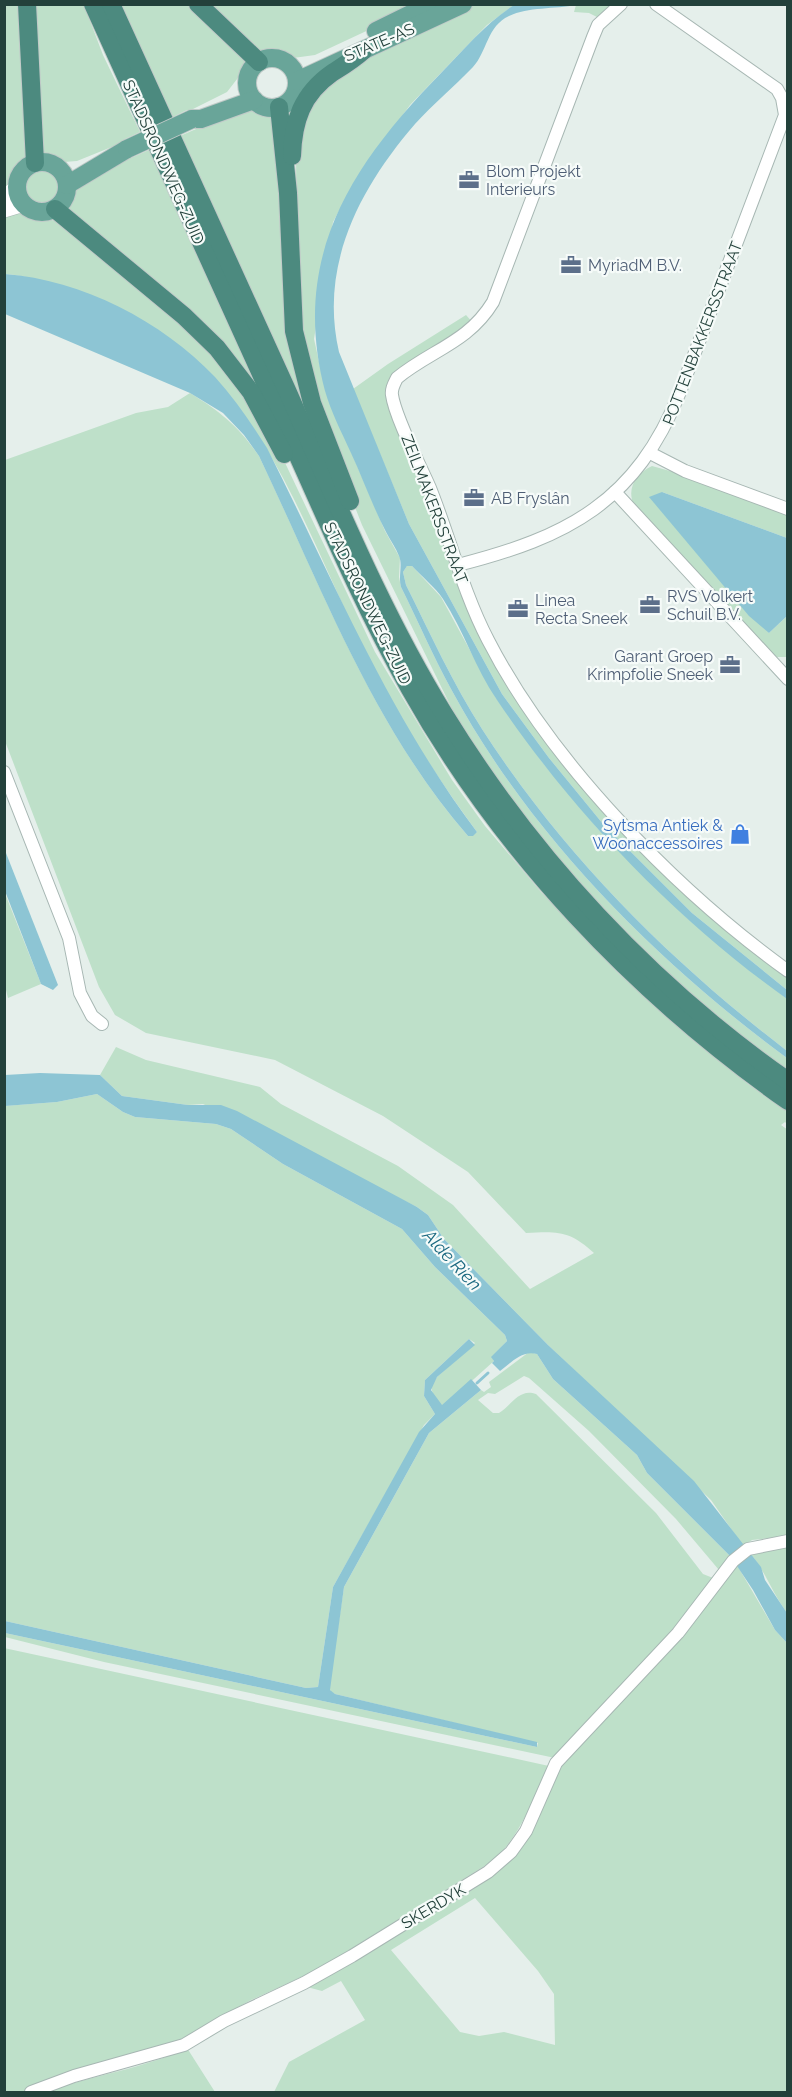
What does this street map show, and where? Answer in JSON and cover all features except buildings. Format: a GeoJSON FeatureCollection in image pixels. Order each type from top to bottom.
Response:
{"type":"FeatureCollection","features":[{"type":"Feature","properties":{"kind":"highway"},"geometry":{"type":"LineString","coordinates":[[27,4],[35,163]]}},
{"type":"Feature","properties":{"kind":"highway","name":"STADSRONDWEG-ZUID"},"geometry":{"type":"LineString","coordinates":[[93,4],[350,570],[410,690],[441,741],[515,844],[558,896],[662,1003],[788,1101]]}},
{"type":"Feature","properties":{"kind":"highway","name":"STADSRONDWEG-ZUID"},"geometry":{"type":"LineString","coordinates":[[111,4],[374,583],[444,715],[517,820],[572,887],[673,989],[717,1029],[788,1081]]}},
{"type":"Feature","properties":{"kind":"highway"},"geometry":{"type":"LineString","coordinates":[[198,4],[259,62]]}},
{"type":"Feature","properties":{"kind":"highway"},"geometry":{"type":"LineString","coordinates":[[288,193],[296,121],[305,100],[322,80],[363,51]]}},
{"type":"Feature","properties":{"kind":"highway"},"geometry":{"type":"LineString","coordinates":[[279,107],[288,193],[290,294],[298,353],[312,403],[364,537],[374,583]]}},
{"type":"Feature","properties":{"kind":"highway"},"geometry":{"type":"LineString","coordinates":[[55,209],[202,333],[234,369],[266,418],[322,529],[350,570]]}},
{"type":"Feature","properties":{"kind":"main road","name":"STATE-AS"},"geometry":{"type":"LineString","coordinates":[[293,73],[330,52],[431,4]]}},
{"type":"Feature","properties":{"kind":"main road","name":"STATE-AS"},"geometry":{"type":"LineString","coordinates":[[293,73],[363,51],[463,4]]}},
{"type":"Feature","properties":{"kind":"main road"},"geometry":{"type":"LineString","coordinates":[[279,59],[293,73],[292,97],[279,107],[263,106],[250,93],[248,74],[259,62],[279,59]]}},
{"type":"Feature","properties":{"kind":"main road"},"geometry":{"type":"LineString","coordinates":[[64,177],[192,119],[201,119],[250,93]]}},
{"type":"Feature","properties":{"kind":"main road"},"geometry":{"type":"LineString","coordinates":[[49,162],[64,177],[64,200],[55,209],[36,212],[15,196],[24,170],[35,163],[49,162]]}},
{"type":"Feature","properties":{"kind":"street","name":"ZEILMAKERSSTRAAT"},"geometry":{"type":"LineString","coordinates":[[621,4],[598,25],[493,302],[476,326],[397,378],[393,387],[395,405],[458,565],[469,599],[505,671],[574,766],[635,837],[732,928],[788,971]]}},
{"type":"Feature","properties":{"kind":"street","name":"POTTENBAKKERSSTRAAT"},"geometry":{"type":"LineString","coordinates":[[458,565],[547,538],[583,518],[615,492],[650,453],[676,402],[785,114],[785,95],[656,4]]}},
{"type":"Feature","properties":{"kind":"street"},"geometry":{"type":"LineString","coordinates":[[4,210],[15,196]]}},
{"type":"Feature","properties":{"kind":"street"},"geometry":{"type":"LineString","coordinates":[[650,453],[686,471],[788,509]]}},
{"type":"Feature","properties":{"kind":"street"},"geometry":{"type":"LineString","coordinates":[[615,492],[785,673]]}},
{"type":"Feature","properties":{"kind":"street"},"geometry":{"type":"LineString","coordinates":[[4,772],[69,938],[80,993],[92,1016],[102,1024]]}},
{"type":"Feature","properties":{"kind":"street","name":"SKERDYK"},"geometry":{"type":"LineString","coordinates":[[31,2092],[74,2076],[184,2045],[242,2012],[344,1961],[500,1863],[526,1831],[556,1763],[678,1633],[740,1555],[759,1545],[788,1541]]}},
{"type":"Feature","properties":{"kind":"green space"},"geometry":{"type":"Polygon","coordinates":[[[5,5],[22,5],[27,158],[15,170],[5,190],[5,5]]]}},
{"type":"Feature","properties":{"kind":"green space"},"geometry":{"type":"Polygon","coordinates":[[[31,5],[84,5],[103,55],[140,132],[123,140],[124,142],[77,161],[64,162],[40,157],[31,5]]]}},
{"type":"Feature","properties":{"kind":"green space"},"geometry":{"type":"Polygon","coordinates":[[[121,5],[192,5],[251,61],[227,92],[189,113],[187,110],[173,117],[121,5]]]}},
{"type":"Feature","properties":{"kind":"green space"},"geometry":{"type":"Polygon","coordinates":[[[205,5],[422,5],[315,55],[293,58],[279,52],[256,50],[205,5]]]}},
{"type":"Feature","properties":{"kind":"green space"},"geometry":{"type":"Polygon","coordinates":[[[475,5],[514,5],[487,25],[410,105],[354,183],[333,222],[314,339],[326,393],[385,531],[400,558],[401,587],[444,677],[482,743],[557,844],[599,892],[690,980],[787,1058],[787,1071],[723,1022],[653,960],[595,901],[541,837],[493,773],[456,717],[362,525],[340,469],[297,321],[296,149],[310,100],[364,58],[475,5]]]}},
{"type":"Feature","properties":{"kind":"green space"},"geometry":{"type":"Polygon","coordinates":[[[576,5],[612,5],[597,17],[589,13],[574,12],[576,5]]]}},
{"type":"Feature","properties":{"kind":"green space"},"geometry":{"type":"Polygon","coordinates":[[[253,109],[274,113],[281,197],[282,269],[324,455],[180,136],[196,129],[195,126],[253,109]]]}},
{"type":"Feature","properties":{"kind":"green space"},"geometry":{"type":"Polygon","coordinates":[[[149,150],[257,386],[64,208],[76,190],[130,156],[131,158],[149,150]]]}},
{"type":"Feature","properties":{"kind":"green space"},"geometry":{"type":"Polygon","coordinates":[[[42,171],[53,176],[58,187],[53,198],[42,203],[31,198],[26,187],[31,176],[42,171]]]}},
{"type":"Feature","properties":{"kind":"green space"},"geometry":{"type":"Polygon","coordinates":[[[17,213],[59,221],[203,340],[268,427],[375,652],[452,780],[485,826],[541,892],[619,974],[748,1084],[787,1111],[787,1124],[785,1122],[781,1125],[788,1130],[787,1536],[752,1540],[743,1546],[711,1500],[548,1345],[444,1239],[428,1215],[417,1207],[203,1104],[188,1105],[122,1096],[100,1075],[116,1047],[146,1060],[260,1087],[281,1104],[398,1166],[453,1205],[530,1289],[594,1253],[571,1236],[547,1232],[526,1233],[468,1172],[383,1116],[275,1060],[146,1033],[115,1015],[99,987],[5,741],[5,460],[136,413],[168,407],[190,393],[220,414],[237,428],[259,456],[351,654],[404,749],[434,794],[468,836],[477,832],[407,729],[371,664],[293,497],[264,446],[231,399],[192,357],[143,322],[64,288],[35,279],[5,274],[5,215],[17,213]]]}},
{"type":"Feature","properties":{"kind":"green space"},"geometry":{"type":"Polygon","coordinates":[[[466,315],[473,323],[387,385],[453,567],[547,740],[763,960],[787,977],[787,990],[692,913],[603,824],[549,758],[502,694],[409,524],[353,389],[466,315]]]}},
{"type":"Feature","properties":{"kind":"green space"},"geometry":{"type":"Polygon","coordinates":[[[652,466],[688,476],[787,515],[787,538],[662,492],[769,633],[787,616],[787,657],[777,657],[771,652],[633,503],[632,486],[642,472],[652,466]]]}},
{"type":"Feature","properties":{"kind":"green space"},"geometry":{"type":"Polygon","coordinates":[[[407,566],[412,566],[441,597],[496,698],[543,763],[598,829],[687,918],[787,999],[787,1051],[743,1016],[660,943],[583,863],[548,820],[514,776],[461,694],[406,585],[403,572],[407,566]]]}},
{"type":"Feature","properties":{"kind":"green space"},"geometry":{"type":"Polygon","coordinates":[[[4,891],[41,984],[8,998],[4,982],[4,891]]]}},
{"type":"Feature","properties":{"kind":"green space"},"geometry":{"type":"Polygon","coordinates":[[[97,1094],[123,1112],[135,1117],[216,1124],[231,1129],[283,1164],[402,1229],[435,1267],[505,1335],[507,1341],[492,1357],[494,1361],[445,1405],[441,1405],[433,1395],[431,1386],[437,1377],[475,1343],[469,1339],[425,1380],[424,1396],[435,1414],[424,1425],[333,1587],[318,1687],[306,1688],[5,1621],[4,1106],[57,1102],[97,1094]]]}},
{"type":"Feature","properties":{"kind":"green space"},"geometry":{"type":"Polygon","coordinates":[[[529,1352],[537,1354],[553,1379],[637,1455],[647,1473],[731,1557],[719,1570],[676,1519],[589,1431],[529,1378],[524,1376],[495,1394],[488,1393],[478,1400],[493,1413],[499,1413],[520,1395],[536,1394],[656,1513],[703,1574],[713,1578],[673,1629],[555,1758],[104,1662],[5,1637],[5,1633],[537,1747],[538,1743],[335,1694],[329,1687],[344,1587],[429,1433],[481,1390],[484,1392],[491,1387],[489,1382],[529,1352]]]}},
{"type":"Feature","properties":{"kind":"green space"},"geometry":{"type":"Polygon","coordinates":[[[787,1545],[787,1613],[750,1553],[787,1545]]]}},
{"type":"Feature","properties":{"kind":"green space"},"geometry":{"type":"Polygon","coordinates":[[[737,1565],[775,1630],[787,1643],[787,2092],[274,2092],[289,2062],[365,2020],[341,1981],[322,1991],[307,1987],[500,1868],[559,1768],[737,1565]],[[475,1898],[391,1950],[460,2032],[479,2036],[504,2032],[555,2045],[554,1994],[538,1971],[475,1898]]]}},
{"type":"Feature","properties":{"kind":"green space"},"geometry":{"type":"Polygon","coordinates":[[[4,1648],[549,1766],[532,1804],[512,1839],[494,1860],[319,1969],[251,2000],[156,2051],[52,2080],[22,2092],[5,2092],[4,1648]]]}},
{"type":"Feature","properties":{"kind":"green space"},"geometry":{"type":"Polygon","coordinates":[[[187,2048],[215,2092],[46,2092],[135,2067],[187,2048]]]}},
{"type":"Feature","properties":{"kind":"water"},"geometry":{"type":"Polygon","coordinates":[[[514,5],[576,5],[525,11],[502,20],[496,26],[478,61],[415,124],[377,175],[348,230],[339,259],[334,320],[339,352],[409,524],[502,694],[549,758],[603,824],[692,913],[787,990],[787,999],[745,968],[666,899],[593,824],[527,743],[497,700],[443,599],[412,566],[407,566],[403,572],[406,585],[471,712],[514,776],[583,863],[660,943],[743,1016],[787,1051],[787,1058],[690,980],[599,892],[557,844],[482,743],[438,664],[401,587],[399,556],[333,415],[325,391],[316,343],[316,298],[323,256],[336,216],[356,178],[380,142],[409,107],[476,36],[514,5]]]}},
{"type":"Feature","properties":{"kind":"water"},"geometry":{"type":"Polygon","coordinates":[[[5,274],[63,285],[91,294],[119,307],[146,321],[171,338],[222,385],[243,411],[267,448],[363,645],[416,741],[477,832],[473,836],[468,836],[434,794],[376,702],[327,605],[259,456],[244,435],[223,413],[190,393],[5,314],[5,274]]]}},
{"type":"Feature","properties":{"kind":"water"},"geometry":{"type":"Polygon","coordinates":[[[662,492],[787,538],[787,616],[769,633],[749,616],[649,497],[662,492]]]}},
{"type":"Feature","properties":{"kind":"water"},"geometry":{"type":"Polygon","coordinates":[[[4,848],[58,985],[53,990],[41,984],[5,891],[4,848]]]}},
{"type":"Feature","properties":{"kind":"water","name":"Alde Rien"},"geometry":{"type":"Polygon","coordinates":[[[40,1073],[100,1075],[122,1096],[188,1105],[221,1105],[237,1111],[428,1215],[444,1239],[548,1345],[694,1481],[761,1567],[765,1580],[787,1613],[787,1643],[775,1630],[753,1590],[731,1557],[647,1473],[637,1455],[553,1379],[537,1354],[522,1355],[500,1371],[492,1363],[494,1361],[491,1357],[507,1341],[505,1335],[435,1267],[402,1229],[283,1164],[231,1129],[216,1124],[135,1117],[123,1112],[97,1094],[57,1102],[5,1106],[5,1075],[40,1073]]]}},
{"type":"Feature","properties":{"kind":"water"},"geometry":{"type":"Polygon","coordinates":[[[469,1339],[475,1345],[437,1377],[431,1390],[442,1405],[471,1379],[481,1390],[429,1433],[344,1587],[330,1690],[335,1694],[537,1742],[537,1747],[5,1633],[5,1621],[306,1688],[318,1687],[333,1587],[419,1432],[435,1414],[424,1396],[425,1380],[469,1339]]]}},
{"type":"Feature","properties":{"kind":"waterway"},"geometry":{"type":"LineString","coordinates":[[477,1383],[488,1373]]}},
{"type":"Feature","properties":{"kind":"place","name":"Blom Projekt Interieurs"},"geometry":{"type":"Point","coordinates":[469,180]}},
{"type":"Feature","properties":{"kind":"place","name":"MyriadM B.V."},"geometry":{"type":"Point","coordinates":[571,265]}},
{"type":"Feature","properties":{"kind":"place","name":"AB Fryslân"},"geometry":{"type":"Point","coordinates":[474,498]}},
{"type":"Feature","properties":{"kind":"place","name":"RVS Volkert Schuil B.V."},"geometry":{"type":"Point","coordinates":[650,605]}},
{"type":"Feature","properties":{"kind":"place","name":"Linea Recta Sneek"},"geometry":{"type":"Point","coordinates":[518,609]}},
{"type":"Feature","properties":{"kind":"place","name":"Garant Groep Krimpfolie Sneek"},"geometry":{"type":"Point","coordinates":[730,665]}},
{"type":"Feature","properties":{"kind":"place","name":"Sytsma Antiek & Woonaccessoires"},"geometry":{"type":"Point","coordinates":[740,834]}}]}
